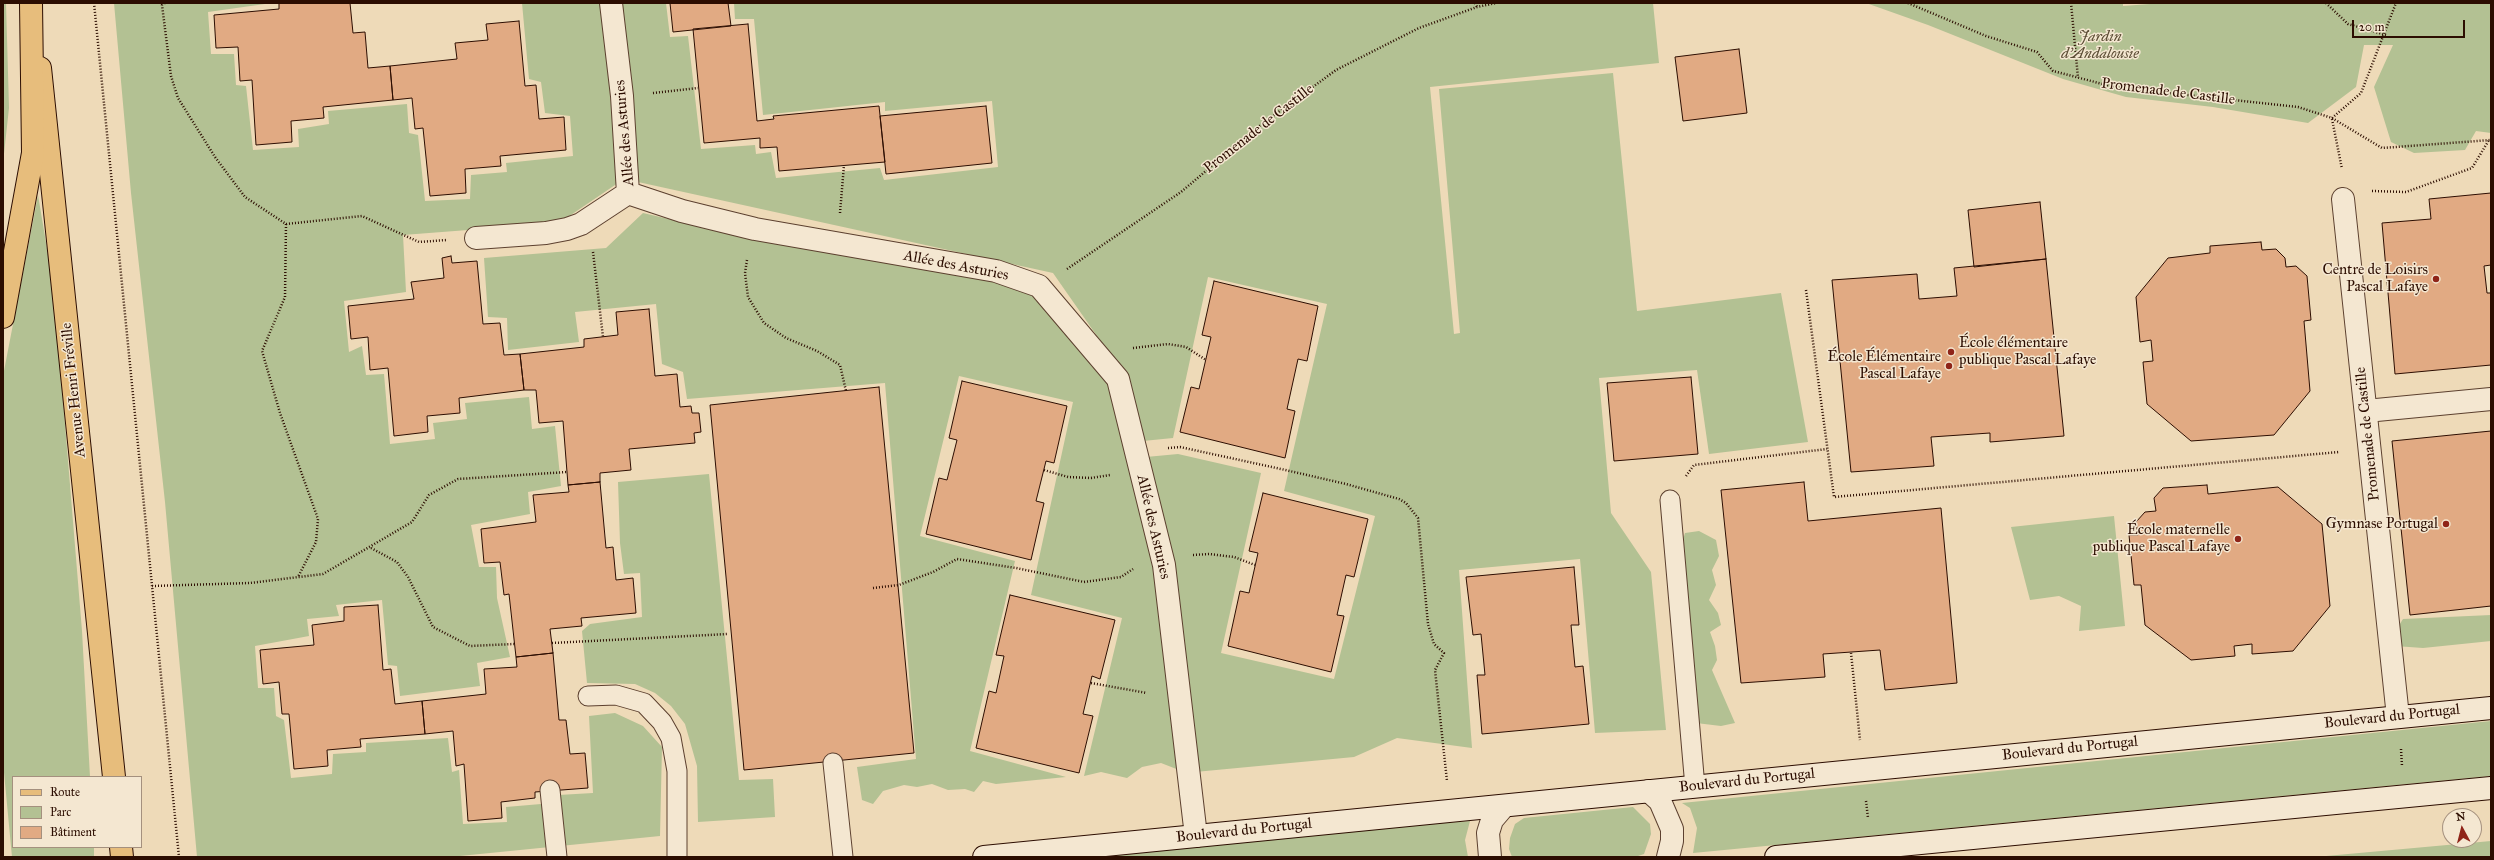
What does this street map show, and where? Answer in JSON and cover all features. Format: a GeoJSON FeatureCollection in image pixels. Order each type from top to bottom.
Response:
{"type":"FeatureCollection","features":[{"type":"Feature","properties":{"kind":"main road"},"geometry":{"type":"LineString","coordinates":[[3,317],[33,154],[32,3]]}},
{"type":"Feature","properties":{"kind":"main road","name":"Avenue Henri Fréville"},"geometry":{"type":"LineString","coordinates":[[32,3],[114,776]]}},
{"type":"Feature","properties":{"kind":"street","name":"Allée des Asturies"},"geometry":{"type":"LineString","coordinates":[[611,3],[622,96],[628,193],[682,211],[755,230],[996,271],[1040,286],[1118,379],[1162,556],[1196,836]]}},
{"type":"Feature","properties":{"kind":"street"},"geometry":{"type":"LineString","coordinates":[[476,238],[546,233],[581,224],[628,193]]}},
{"type":"Feature","properties":{"kind":"street","name":"Promenade de Castille"},"geometry":{"type":"LineString","coordinates":[[2343,199],[2398,717]]}},
{"type":"Feature","properties":{"kind":"street"},"geometry":{"type":"LineString","coordinates":[[2366,411],[2491,399]]}},
{"type":"Feature","properties":{"kind":"street","name":"Boulevard du Portugal"},"geometry":{"type":"LineString","coordinates":[[984,857],[2491,708]]}},
{"type":"Feature","properties":{"kind":"street"},"geometry":{"type":"LineString","coordinates":[[1776,857],[2491,788]]}},
{"type":"Feature","properties":{"kind":"street","name":"Boulevard du Portugal"},"geometry":{"type":"LineString","coordinates":[[1649,791],[1660,801],[1672,829],[1672,841],[1668,857]]}},
{"type":"Feature","properties":{"kind":"street"},"geometry":{"type":"LineString","coordinates":[[1490,857],[1488,833],[1492,820],[1504,806]]}},
{"type":"Feature","properties":{"kind":"lane"},"geometry":{"type":"LineString","coordinates":[[1670,500],[1695,787]]}},
{"type":"Feature","properties":{"kind":"lane"},"geometry":{"type":"LineString","coordinates":[[588,696],[616,695],[644,704],[662,722],[671,738],[677,771],[677,857]]}},
{"type":"Feature","properties":{"kind":"lane"},"geometry":{"type":"LineString","coordinates":[[833,763],[843,857]]}},
{"type":"Feature","properties":{"kind":"lane"},"geometry":{"type":"LineString","coordinates":[[550,790],[557,857]]}},
{"type":"Feature","properties":{"kind":"path"},"geometry":{"type":"LineString","coordinates":[[94,3],[179,857]]}},
{"type":"Feature","properties":{"kind":"path"},"geometry":{"type":"LineString","coordinates":[[164,3],[162,5],[170,76],[178,98],[215,157],[245,197],[286,224],[362,216],[419,242],[476,238]]}},
{"type":"Feature","properties":{"kind":"path"},"geometry":{"type":"LineString","coordinates":[[1475,3],[1477,7]]}},
{"type":"Feature","properties":{"kind":"path","name":"Promenade de Castille"},"geometry":{"type":"LineString","coordinates":[[1040,286],[1181,192],[1258,127],[1336,70],[1419,28],[1477,7],[1496,3]]}},
{"type":"Feature","properties":{"kind":"path","name":"Promenade de Castille"},"geometry":{"type":"LineString","coordinates":[[1908,3],[1986,36],[2037,52],[2053,71],[2114,87],[2298,107],[2332,118],[2382,148],[2490,140]]}},
{"type":"Feature","properties":{"kind":"path"},"geometry":{"type":"LineString","coordinates":[[2071,3],[2078,78]]}},
{"type":"Feature","properties":{"kind":"path"},"geometry":{"type":"LineString","coordinates":[[2326,3],[2348,24],[2386,35]]}},
{"type":"Feature","properties":{"kind":"path"},"geometry":{"type":"LineString","coordinates":[[2343,175],[2332,118],[2361,93],[2386,35],[2396,3]]}},
{"type":"Feature","properties":{"kind":"path"},"geometry":{"type":"LineString","coordinates":[[622,96],[698,88]]}},
{"type":"Feature","properties":{"kind":"path"},"geometry":{"type":"LineString","coordinates":[[2370,191],[2406,192],[2472,168],[2490,140]]}},
{"type":"Feature","properties":{"kind":"path"},"geometry":{"type":"LineString","coordinates":[[838,244],[844,165]]}},
{"type":"Feature","properties":{"kind":"path"},"geometry":{"type":"LineString","coordinates":[[286,224],[285,297],[262,352],[280,413],[318,519],[316,542],[298,578]]}},
{"type":"Feature","properties":{"kind":"path"},"geometry":{"type":"LineString","coordinates":[[581,224],[593,253],[603,337]]}},
{"type":"Feature","properties":{"kind":"path"},"geometry":{"type":"LineString","coordinates":[[755,230],[745,273],[748,298],[764,323],[786,338],[817,351],[840,365],[846,391]]}},
{"type":"Feature","properties":{"kind":"path"},"geometry":{"type":"LineString","coordinates":[[1806,290],[1834,497],[2369,449]]}},
{"type":"Feature","properties":{"kind":"path"},"geometry":{"type":"LineString","coordinates":[[1105,363],[1124,349],[1168,344],[1186,347],[1206,360]]}},
{"type":"Feature","properties":{"kind":"path"},"geometry":{"type":"LineString","coordinates":[[1044,470],[1068,477],[1091,478],[1138,460],[1180,447],[1346,484],[1399,499],[1406,503],[1418,518],[1428,624],[1434,644],[1444,654],[1435,670],[1449,811]]}},
{"type":"Feature","properties":{"kind":"path"},"geometry":{"type":"LineString","coordinates":[[1670,500],[1694,465],[1827,449]]}},
{"type":"Feature","properties":{"kind":"path"},"geometry":{"type":"LineString","coordinates":[[152,586],[250,583],[323,574],[371,548],[412,522],[429,495],[458,479],[567,472]]}},
{"type":"Feature","properties":{"kind":"path"},"geometry":{"type":"LineString","coordinates":[[371,548],[396,562],[408,577],[433,627],[470,646],[514,644]]}},
{"type":"Feature","properties":{"kind":"path"},"geometry":{"type":"LineString","coordinates":[[873,588],[899,586],[933,572],[957,559],[1016,568],[1084,582],[1121,576],[1151,557],[1208,554],[1234,557],[1255,565]]}},
{"type":"Feature","properties":{"kind":"path"},"geometry":{"type":"LineString","coordinates":[[552,643],[728,634]]}},
{"type":"Feature","properties":{"kind":"path"},"geometry":{"type":"LineString","coordinates":[[1851,653],[1872,848]]}},
{"type":"Feature","properties":{"kind":"path"},"geometry":{"type":"LineString","coordinates":[[1091,684],[1143,694],[1179,690]]}},
{"type":"Feature","properties":{"kind":"path"},"geometry":{"type":"LineString","coordinates":[[2398,717],[2405,796]]}},
{"type":"Feature","properties":{"kind":"green space"},"geometry":{"type":"Polygon","coordinates":[[[3,3],[6,3],[9,108],[3,163],[3,3]]]}},
{"type":"Feature","properties":{"kind":"green space"},"geometry":{"type":"Polygon","coordinates":[[[114,3],[272,3],[208,12],[211,54],[234,54],[236,85],[246,86],[253,150],[299,147],[298,129],[329,124],[328,111],[407,104],[409,133],[418,135],[425,201],[470,199],[471,175],[507,172],[506,163],[573,156],[570,116],[545,113],[541,82],[529,79],[522,3],[602,3],[618,183],[559,223],[403,235],[406,292],[344,301],[349,352],[362,346],[366,375],[384,374],[390,444],[435,439],[433,423],[467,419],[465,403],[529,397],[532,429],[555,426],[561,486],[528,492],[530,514],[471,525],[479,567],[496,567],[497,598],[510,657],[477,663],[480,686],[400,696],[397,666],[388,665],[382,600],[336,605],[339,616],[307,619],[309,636],[255,646],[258,688],[274,688],[276,716],[284,720],[291,778],[332,774],[333,754],[366,752],[366,743],[448,738],[452,772],[459,770],[463,824],[507,822],[506,807],[541,804],[541,796],[593,793],[589,716],[615,713],[643,726],[662,747],[660,836],[450,857],[197,857],[165,502],[131,193],[114,3]]]}},
{"type":"Feature","properties":{"kind":"green space"},"geometry":{"type":"Polygon","coordinates":[[[620,3],[666,3],[670,37],[688,36],[701,149],[755,145],[756,154],[771,152],[776,178],[880,168],[884,180],[998,167],[992,101],[885,111],[885,102],[763,115],[754,19],[735,19],[734,3],[1653,3],[1659,63],[1430,87],[1454,334],[1460,333],[1439,89],[1613,73],[1637,311],[1781,293],[1808,442],[1709,454],[1697,370],[1599,378],[1611,513],[1651,572],[1666,730],[1595,733],[1580,559],[1459,570],[1472,748],[1397,738],[1354,757],[1195,772],[1146,457],[1178,454],[1261,473],[1221,653],[1334,679],[1375,516],[1284,491],[1327,304],[1208,277],[1173,438],[1143,441],[1127,379],[1053,273],[638,182],[620,3]]]}},
{"type":"Feature","properties":{"kind":"green space","name":"Jardin d'Andalousie"},"geometry":{"type":"Polygon","coordinates":[[[1866,3],[2123,3],[2123,6],[2163,3],[2491,3],[2491,133],[2476,131],[2465,150],[2414,153],[2391,142],[2374,87],[2393,45],[2364,45],[2356,87],[2308,123],[2213,107],[2126,97],[2063,79],[1928,25],[1866,3]]]}},
{"type":"Feature","properties":{"kind":"green space"},"geometry":{"type":"Polygon","coordinates":[[[38,195],[54,290],[82,631],[90,776],[12,776],[12,848],[94,848],[94,857],[12,857],[3,762],[3,376],[38,195]]]}},
{"type":"Feature","properties":{"kind":"green space"},"geometry":{"type":"Polygon","coordinates":[[[643,213],[690,224],[992,279],[1035,294],[1110,383],[1158,570],[1179,770],[1161,763],[1142,767],[1127,778],[1101,772],[1084,776],[1122,618],[1031,595],[1073,402],[959,376],[920,536],[1015,561],[970,751],[1066,777],[996,784],[983,781],[974,792],[965,789],[948,790],[932,784],[917,787],[904,785],[883,791],[873,804],[862,800],[857,767],[916,759],[885,383],[687,399],[683,372],[662,364],[656,304],[575,312],[579,342],[508,350],[507,318],[488,317],[484,258],[606,248],[643,213]]]}},
{"type":"Feature","properties":{"kind":"green space"},"geometry":{"type":"Polygon","coordinates":[[[709,474],[739,780],[773,779],[775,817],[698,822],[697,766],[685,724],[671,706],[655,693],[635,684],[587,683],[582,631],[590,624],[642,617],[640,573],[624,574],[620,543],[618,482],[709,474]]]}},
{"type":"Feature","properties":{"kind":"green space"},"geometry":{"type":"Polygon","coordinates":[[[2114,516],[2125,626],[2079,631],[2081,606],[2059,596],[2030,600],[2011,527],[2114,516]]]}},
{"type":"Feature","properties":{"kind":"green space"},"geometry":{"type":"Polygon","coordinates":[[[1699,531],[1716,540],[1719,556],[1712,570],[1716,585],[1709,600],[1718,613],[1721,625],[1710,632],[1715,646],[1717,660],[1712,670],[1735,723],[1721,726],[1696,723],[1680,550],[1685,533],[1699,531]]]}},
{"type":"Feature","properties":{"kind":"green space"},"geometry":{"type":"Polygon","coordinates":[[[2491,615],[2491,641],[2423,648],[2395,646],[2398,627],[2403,619],[2491,615]]]}},
{"type":"Feature","properties":{"kind":"green space"},"geometry":{"type":"Polygon","coordinates":[[[2491,721],[2491,776],[1693,853],[1697,828],[1690,808],[1682,803],[2491,721]]]}},
{"type":"Feature","properties":{"kind":"green space"},"geometry":{"type":"Polygon","coordinates":[[[1633,807],[1650,824],[1651,834],[1644,854],[1635,857],[1512,857],[1509,849],[1510,838],[1515,824],[1524,818],[1633,807]]]}},
{"type":"Feature","properties":{"kind":"green space"},"geometry":{"type":"Polygon","coordinates":[[[1470,821],[1465,840],[1468,857],[1088,857],[1280,836],[1470,821]]]}},
{"type":"Feature","properties":{"kind":"green space"},"geometry":{"type":"Polygon","coordinates":[[[2491,841],[2491,857],[2315,857],[2442,845],[2442,848],[2482,848],[2482,842],[2491,841]]]}},
{"type":"Feature","properties":{"kind":"building"},"geometry":{"type":"Polygon","coordinates":[[[279,3],[350,3],[353,33],[365,32],[368,68],[390,66],[393,100],[323,107],[324,118],[291,121],[292,142],[256,145],[252,80],[240,81],[238,47],[216,48],[214,15],[279,9],[279,3]]]}},
{"type":"Feature","properties":{"kind":"building"},"geometry":{"type":"Polygon","coordinates":[[[670,3],[728,3],[731,26],[673,32],[670,3]]]}},
{"type":"Feature","properties":{"kind":"building"},"geometry":{"type":"Polygon","coordinates":[[[519,21],[525,86],[536,85],[539,119],[564,117],[566,150],[500,156],[501,166],[465,169],[466,193],[430,196],[423,128],[415,129],[412,98],[393,100],[390,66],[457,59],[455,43],[488,40],[486,24],[519,21]]]}},
{"type":"Feature","properties":{"kind":"building"},"geometry":{"type":"Polygon","coordinates":[[[748,24],[757,121],[774,119],[773,116],[879,106],[885,162],[779,171],[777,147],[760,148],[760,138],[704,143],[693,29],[748,24]]]}},
{"type":"Feature","properties":{"kind":"building"},"geometry":{"type":"Polygon","coordinates":[[[1739,49],[1747,113],[1683,121],[1675,57],[1739,49]]]}},
{"type":"Feature","properties":{"kind":"building"},"geometry":{"type":"Polygon","coordinates":[[[986,106],[992,163],[886,174],[880,116],[986,106]]]}},
{"type":"Feature","properties":{"kind":"building","name":"Centre de Loisirs Pascal Lafaye"},"geometry":{"type":"Polygon","coordinates":[[[2491,193],[2491,265],[2484,266],[2487,293],[2491,293],[2491,365],[2395,374],[2382,223],[2431,219],[2429,199],[2491,193]]]}},
{"type":"Feature","properties":{"kind":"building"},"geometry":{"type":"Polygon","coordinates":[[[2040,202],[2046,259],[1974,267],[1968,210],[2040,202]]]}},
{"type":"Feature","properties":{"kind":"building"},"geometry":{"type":"Polygon","coordinates":[[[2261,242],[2262,250],[2276,249],[2285,258],[2286,267],[2296,266],[2307,276],[2311,320],[2304,321],[2310,391],[2274,435],[2191,441],[2147,404],[2143,362],[2153,361],[2151,340],[2140,342],[2136,297],[2168,258],[2210,253],[2210,246],[2261,242]]]}},
{"type":"Feature","properties":{"kind":"building"},"geometry":{"type":"Polygon","coordinates":[[[451,256],[452,263],[477,261],[483,324],[500,323],[504,355],[520,354],[524,390],[459,398],[460,413],[427,416],[428,432],[394,436],[388,368],[370,370],[368,337],[351,339],[348,306],[414,299],[411,282],[444,278],[442,258],[451,256]]]}},
{"type":"Feature","properties":{"kind":"building","name":"École Élémentaire Pascal Lafaye"},"geometry":{"type":"Polygon","coordinates":[[[2046,259],[2064,436],[1990,442],[1990,433],[1931,437],[1934,466],[1851,472],[1832,280],[1917,274],[1919,299],[1957,296],[1954,268],[2046,259]]]}},
{"type":"Feature","properties":{"kind":"building"},"geometry":{"type":"Polygon","coordinates":[[[1214,281],[1318,306],[1307,361],[1298,359],[1287,409],[1295,411],[1285,458],[1180,432],[1191,387],[1199,389],[1211,337],[1202,335],[1214,281]]]}},
{"type":"Feature","properties":{"kind":"building"},"geometry":{"type":"Polygon","coordinates":[[[649,309],[655,376],[677,374],[680,407],[691,406],[692,413],[699,413],[701,432],[694,433],[695,443],[629,449],[631,470],[600,473],[600,482],[568,485],[563,421],[539,423],[536,390],[524,390],[520,354],[584,347],[584,339],[618,335],[616,312],[649,309]]]}},
{"type":"Feature","properties":{"kind":"building"},"geometry":{"type":"Polygon","coordinates":[[[1691,377],[1698,454],[1614,461],[1607,383],[1691,377]]]}},
{"type":"Feature","properties":{"kind":"building"},"geometry":{"type":"Polygon","coordinates":[[[962,381],[1067,406],[1054,463],[1046,461],[1036,501],[1044,503],[1031,560],[926,534],[939,478],[947,480],[957,440],[949,438],[962,381]]]}},
{"type":"Feature","properties":{"kind":"building"},"geometry":{"type":"Polygon","coordinates":[[[879,387],[914,753],[744,770],[710,405],[879,387]]]}},
{"type":"Feature","properties":{"kind":"building","name":"Gymnase Portugal"},"geometry":{"type":"Polygon","coordinates":[[[2491,431],[2491,606],[2410,615],[2392,441],[2491,431]]]}},
{"type":"Feature","properties":{"kind":"building"},"geometry":{"type":"Polygon","coordinates":[[[600,482],[606,548],[613,547],[616,580],[633,578],[636,613],[581,618],[582,626],[550,629],[553,653],[516,657],[509,594],[504,595],[500,562],[484,563],[481,529],[536,522],[533,495],[569,492],[568,485],[600,482]]]}},
{"type":"Feature","properties":{"kind":"building"},"geometry":{"type":"Polygon","coordinates":[[[1804,482],[1808,521],[1941,508],[1957,683],[1885,690],[1880,650],[1823,654],[1825,677],[1741,683],[1721,490],[1804,482]]]}},
{"type":"Feature","properties":{"kind":"building"},"geometry":{"type":"Polygon","coordinates":[[[2207,485],[2208,494],[2278,487],[2322,524],[2330,606],[2293,651],[2252,654],[2252,644],[2234,646],[2235,656],[2191,660],[2145,625],[2141,585],[2134,585],[2129,535],[2138,535],[2136,522],[2145,512],[2156,511],[2154,498],[2163,488],[2207,485]]]}},
{"type":"Feature","properties":{"kind":"building"},"geometry":{"type":"Polygon","coordinates":[[[1263,493],[1368,519],[1354,577],[1346,575],[1337,615],[1344,616],[1331,672],[1228,646],[1240,591],[1249,593],[1258,553],[1249,551],[1263,493]]]}},
{"type":"Feature","properties":{"kind":"building"},"geometry":{"type":"Polygon","coordinates":[[[1574,567],[1579,625],[1571,625],[1575,667],[1583,666],[1589,724],[1482,734],[1477,675],[1485,675],[1481,634],[1473,635],[1466,577],[1574,567]]]}},
{"type":"Feature","properties":{"kind":"building"},"geometry":{"type":"Polygon","coordinates":[[[1010,595],[1115,620],[1100,679],[1092,676],[1083,714],[1093,716],[1079,773],[976,748],[989,691],[996,693],[1004,656],[996,655],[1010,595]]]}},
{"type":"Feature","properties":{"kind":"building"},"geometry":{"type":"Polygon","coordinates":[[[378,605],[383,670],[391,669],[395,704],[422,701],[425,734],[360,739],[361,747],[327,750],[328,766],[294,769],[289,714],[282,714],[279,682],[263,684],[260,650],[314,645],[312,625],[344,621],[344,607],[378,605]]]}},
{"type":"Feature","properties":{"kind":"building"},"geometry":{"type":"Polygon","coordinates":[[[553,653],[559,720],[566,720],[570,754],[585,753],[588,788],[535,792],[535,798],[501,802],[502,818],[468,821],[464,764],[456,766],[453,731],[425,734],[422,701],[486,694],[484,669],[517,667],[516,657],[553,653]]]}},
{"type":"Feature","properties":{"kind":"place","name":"Centre de Loisirs Pascal Lafaye"},"geometry":{"type":"Point","coordinates":[2436,279]}},
{"type":"Feature","properties":{"kind":"place","name":"École élémentaire publique Pascal Lafaye"},"geometry":{"type":"Point","coordinates":[1951,352]}},
{"type":"Feature","properties":{"kind":"place","name":"École Élémentaire Pascal Lafaye"},"geometry":{"type":"Point","coordinates":[1949,366]}},
{"type":"Feature","properties":{"kind":"place","name":"Gymnase Portugal"},"geometry":{"type":"Point","coordinates":[2446,524]}},
{"type":"Feature","properties":{"kind":"place","name":"École maternelle publique Pascal Lafaye"},"geometry":{"type":"Point","coordinates":[2238,539]}}]}
